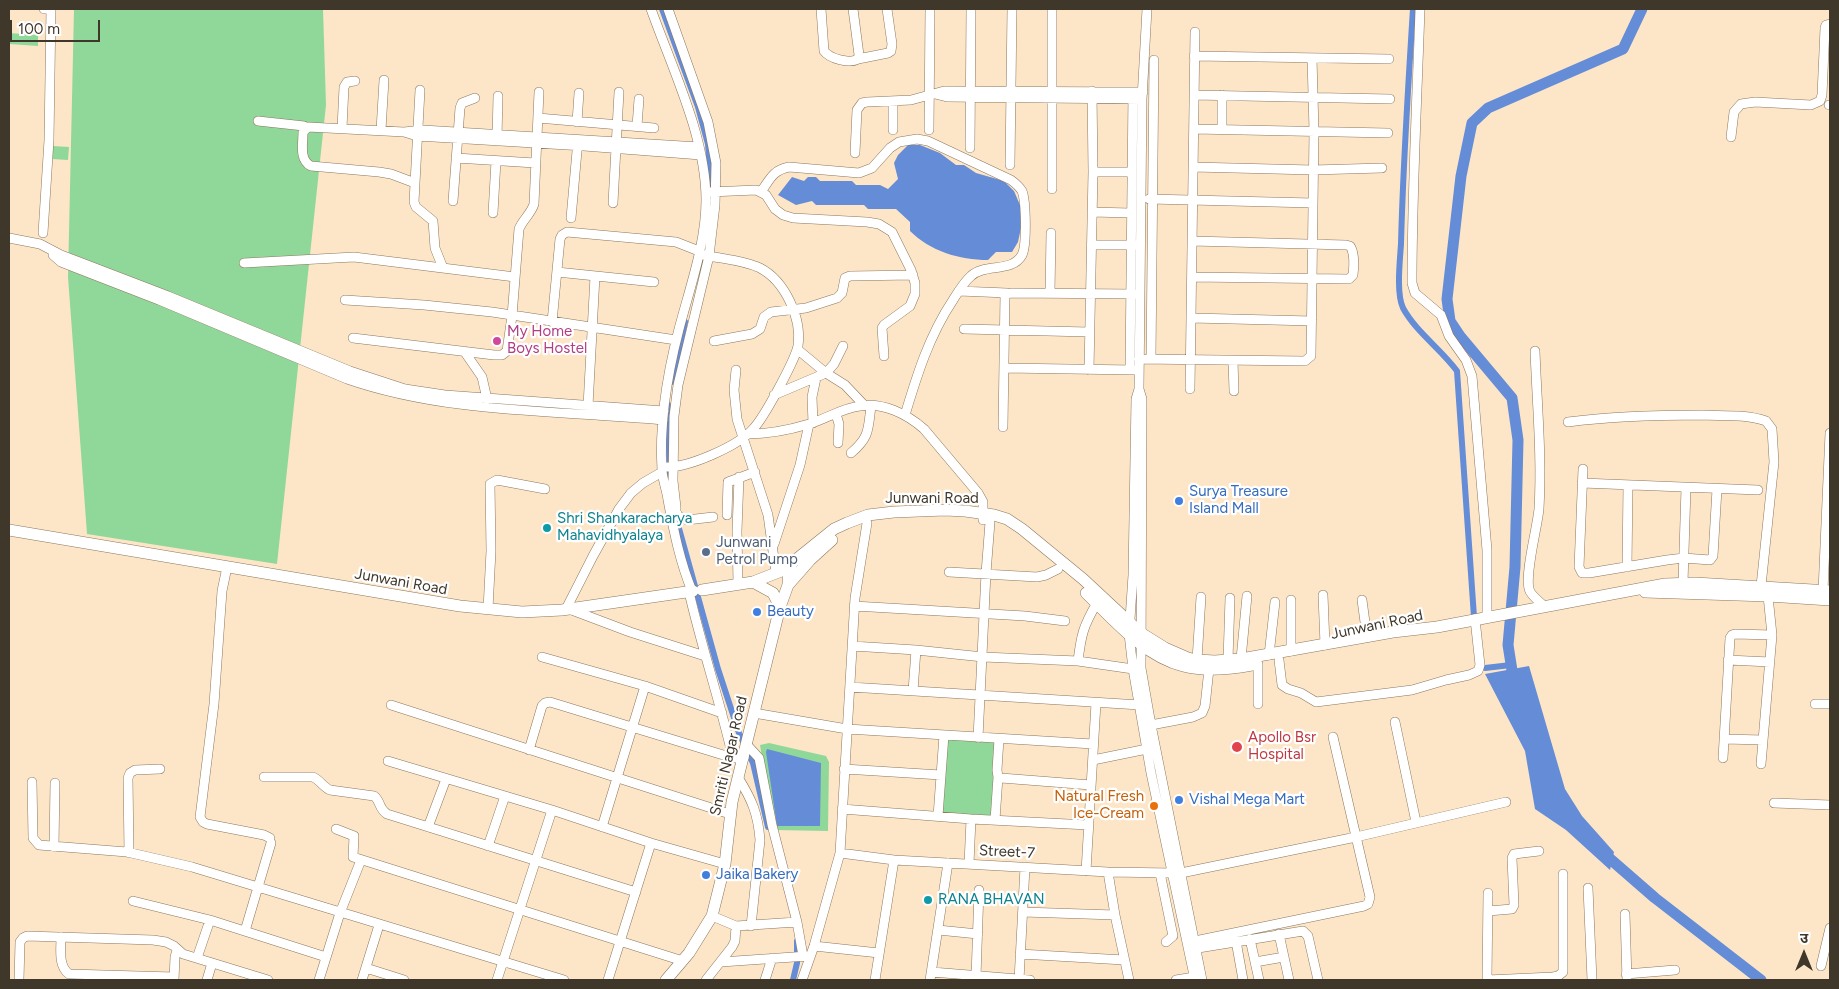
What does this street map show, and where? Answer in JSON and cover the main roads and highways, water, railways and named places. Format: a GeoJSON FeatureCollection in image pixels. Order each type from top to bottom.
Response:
{"type":"FeatureCollection","features":[{"type":"Feature","properties":{"kind":"main road","name":"Junwani Road"},"geometry":{"type":"LineString","coordinates":[[788,585],[825,546],[846,530],[867,523],[965,511],[1003,526],[1018,536],[1097,603],[1174,663],[1194,668],[1235,668],[1258,664],[1291,651],[1325,644],[1423,627],[1437,627]]}},
{"type":"Feature","properties":{"kind":"main road","name":"Junwani Road"},"geometry":{"type":"LineString","coordinates":[[9,530],[446,604],[522,612],[567,609],[753,582],[789,568],[793,562],[834,529],[847,523],[885,513],[930,514]]}},
{"type":"Feature","properties":{"kind":"main road","name":"Junwani Road"},"geometry":{"type":"LineString","coordinates":[[986,518],[1007,519],[1022,529],[1083,579],[1135,633],[1171,651],[1197,660],[1274,657],[1422,634],[1437,627]]}},
{"type":"Feature","properties":{"kind":"main road"},"geometry":{"type":"LineString","coordinates":[[788,585],[789,568]]}},
{"type":"Feature","properties":{"kind":"main road"},"geometry":{"type":"LineString","coordinates":[[753,582],[773,593],[780,607]]}},
{"type":"Feature","properties":{"kind":"main road"},"geometry":{"type":"LineString","coordinates":[[1437,627],[1665,584],[1683,583],[1830,600]]}},
{"type":"Feature","properties":{"kind":"main road","name":"Smriti Nagar Road"},"geometry":{"type":"LineString","coordinates":[[666,980],[683,961],[712,916],[725,864],[730,814],[739,778],[738,758],[747,745],[780,607],[788,585]]}},
{"type":"Feature","properties":{"kind":"main road"},"geometry":{"type":"LineString","coordinates":[[1631,590],[1654,593],[1753,595],[1765,591],[1826,591]]}},
{"type":"Feature","properties":{"kind":"water"},"geometry":{"type":"Polygon","coordinates":[[[908,145],[920,145],[940,153],[956,165],[964,165],[976,173],[1004,181],[1014,191],[1020,205],[1022,223],[1018,242],[1012,252],[996,252],[988,260],[956,256],[936,249],[918,238],[910,231],[910,222],[896,209],[868,209],[864,205],[816,205],[812,201],[796,205],[778,195],[792,177],[804,181],[808,177],[816,177],[820,181],[852,181],[856,185],[880,185],[888,189],[898,179],[894,163],[898,155],[908,145]]]}},
{"type":"Feature","properties":{"kind":"water"},"geometry":{"type":"Polygon","coordinates":[[[1529,666],[1565,789],[1582,816],[1614,852],[1610,870],[1566,830],[1535,809],[1525,751],[1485,674],[1529,666]]]}},
{"type":"Feature","properties":{"kind":"water"},"geometry":{"type":"Polygon","coordinates":[[[767,749],[821,763],[820,826],[777,826],[767,749]]]}},
{"type":"Feature","properties":{"kind":"waterway"},"geometry":{"type":"LineString","coordinates":[[662,9],[698,107],[708,144],[711,180],[709,217]]}},
{"type":"Feature","properties":{"kind":"waterway"},"geometry":{"type":"LineString","coordinates":[[1413,9],[1404,155],[1399,276],[1400,294],[1403,308],[1408,317],[1457,371],[1474,617]]}},
{"type":"Feature","properties":{"kind":"waterway"},"geometry":{"type":"LineString","coordinates":[[1514,683],[1508,645],[1515,567],[1518,440],[1512,398],[1460,336],[1450,321],[1447,299],[1461,176],[1472,123],[1488,108],[1623,49],[1642,9]]}},
{"type":"Feature","properties":{"kind":"waterway"},"geometry":{"type":"LineString","coordinates":[[672,382],[685,322]]}},
{"type":"Feature","properties":{"kind":"waterway"},"geometry":{"type":"LineString","coordinates":[[668,405],[670,485]]}},
{"type":"Feature","properties":{"kind":"waterway"},"geometry":{"type":"LineString","coordinates":[[675,514],[718,669],[739,733],[753,763],[768,827]]}},
{"type":"Feature","properties":{"kind":"waterway"},"geometry":{"type":"LineString","coordinates":[[1485,668],[1511,665]]}},
{"type":"Feature","properties":{"kind":"waterway"},"geometry":{"type":"LineString","coordinates":[[1601,851],[1655,898],[1761,980]]}},
{"type":"Feature","properties":{"kind":"waterway"},"geometry":{"type":"LineString","coordinates":[[793,980],[797,963],[797,941]]}},
{"type":"Feature","properties":{"kind":"place","name":"My Home Boys Hostel"},"geometry":{"type":"Point","coordinates":[497,341]}},
{"type":"Feature","properties":{"kind":"place","name":"Surya Treasure Island Mall"},"geometry":{"type":"Point","coordinates":[1179,501]}},
{"type":"Feature","properties":{"kind":"place","name":"Shri Shankaracharya Mahavidhyalaya"},"geometry":{"type":"Point","coordinates":[547,528]}},
{"type":"Feature","properties":{"kind":"place","name":"Junwani Petrol Pump"},"geometry":{"type":"Point","coordinates":[706,552]}},
{"type":"Feature","properties":{"kind":"place","name":"Beauty"},"geometry":{"type":"Point","coordinates":[757,612]}},
{"type":"Feature","properties":{"kind":"place","name":"Apollo Bsr Hospital"},"geometry":{"type":"Point","coordinates":[1237,747]}},
{"type":"Feature","properties":{"kind":"place","name":"Vishal Mega Mart"},"geometry":{"type":"Point","coordinates":[1179,800]}},
{"type":"Feature","properties":{"kind":"place","name":"Natural Fresh Ice-Cream"},"geometry":{"type":"Point","coordinates":[1154,806]}},
{"type":"Feature","properties":{"kind":"place","name":"Jaika Bakery"},"geometry":{"type":"Point","coordinates":[706,875]}},
{"type":"Feature","properties":{"kind":"place","name":"RANA BHAVAN"},"geometry":{"type":"Point","coordinates":[928,900]}}]}
